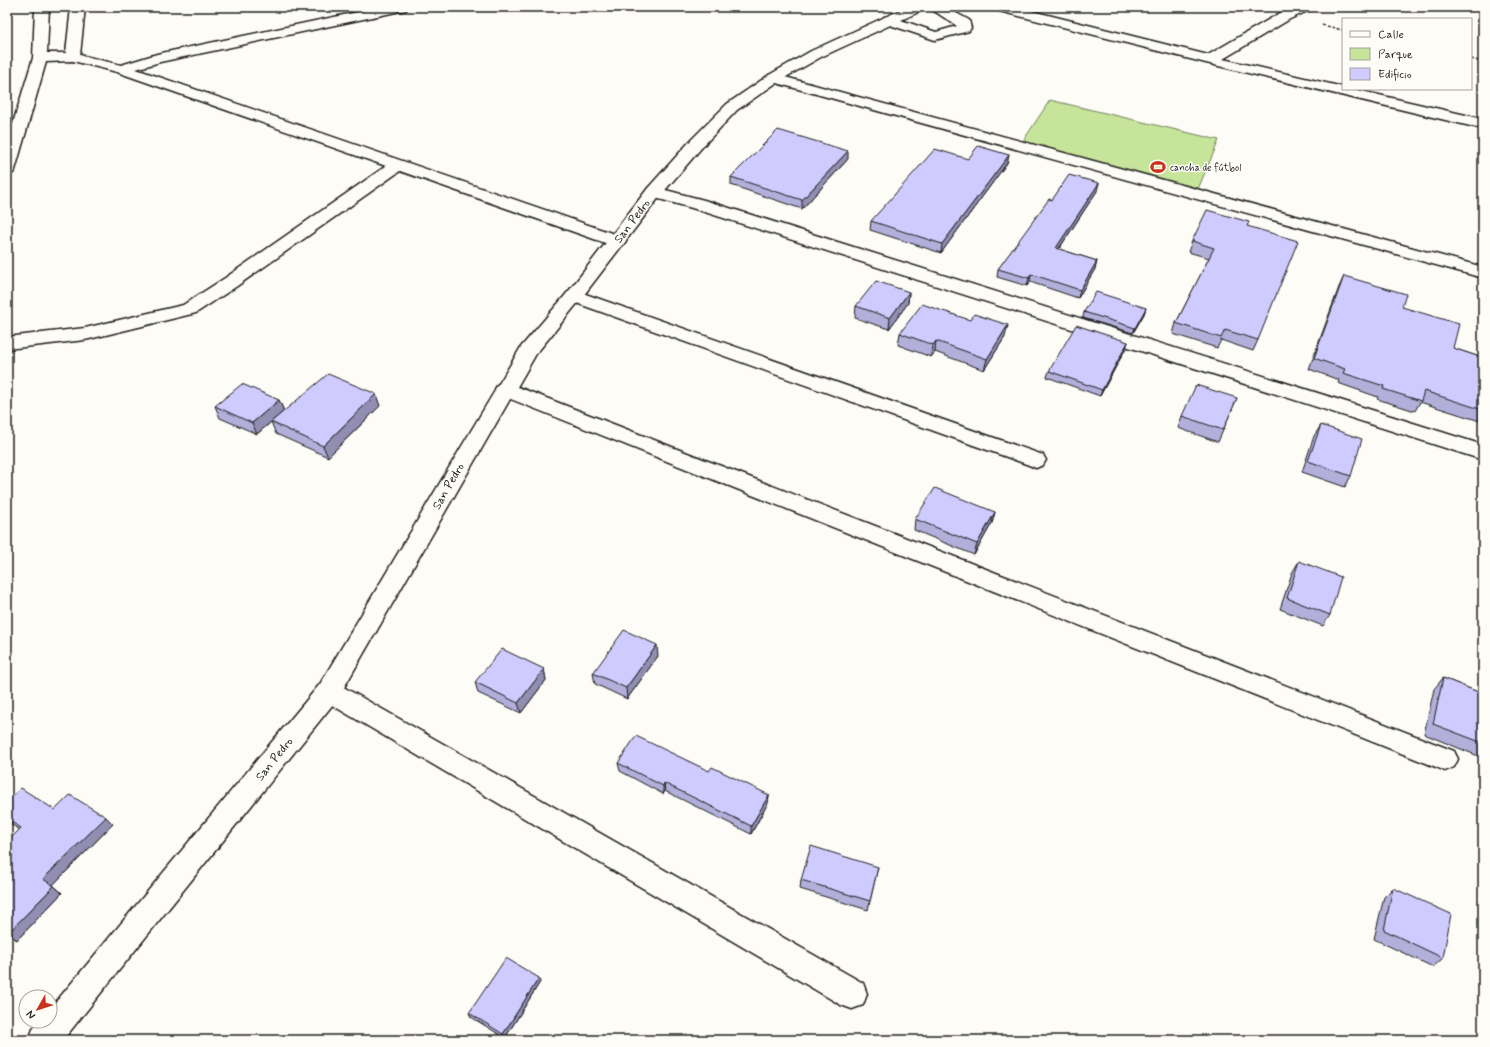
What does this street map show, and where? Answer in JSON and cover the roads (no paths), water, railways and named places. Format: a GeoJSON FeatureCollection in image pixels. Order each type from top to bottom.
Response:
{"type":"FeatureCollection","features":[{"type":"Feature","properties":{"kind":"street"},"geometry":{"type":"LineString","coordinates":[[7,170],[40,58],[42,7]]}},
{"type":"Feature","properties":{"kind":"street"},"geometry":{"type":"LineString","coordinates":[[73,57],[78,7]]}},
{"type":"Feature","properties":{"kind":"street"},"geometry":{"type":"LineString","coordinates":[[122,69],[157,58],[401,7]]}},
{"type":"Feature","properties":{"kind":"street","name":"San Pedro"},"geometry":{"type":"LineString","coordinates":[[44,1040],[329,691],[528,351],[574,296],[654,192],[697,143],[732,107],[774,78],[816,54],[918,7]]}},
{"type":"Feature","properties":{"kind":"street"},"geometry":{"type":"LineString","coordinates":[[890,20],[935,36],[964,28],[964,23],[934,7]]}},
{"type":"Feature","properties":{"kind":"street"},"geometry":{"type":"LineString","coordinates":[[1000,7],[1210,60],[1483,124]]}},
{"type":"Feature","properties":{"kind":"street"},"geometry":{"type":"LineString","coordinates":[[1210,60],[1284,16],[1305,7]]}},
{"type":"Feature","properties":{"kind":"street"},"geometry":{"type":"LineString","coordinates":[[40,58],[73,57],[122,69],[617,241]]}},
{"type":"Feature","properties":{"kind":"street"},"geometry":{"type":"LineString","coordinates":[[774,78],[1483,273]]}},
{"type":"Feature","properties":{"kind":"street"},"geometry":{"type":"LineString","coordinates":[[7,343],[85,334],[189,309],[231,282],[398,165]]}},
{"type":"Feature","properties":{"kind":"street"},"geometry":{"type":"LineString","coordinates":[[654,192],[698,204],[1483,453]]}},
{"type":"Feature","properties":{"kind":"street"},"geometry":{"type":"LineString","coordinates":[[574,296],[1036,460]]}},
{"type":"Feature","properties":{"kind":"street"},"geometry":{"type":"LineString","coordinates":[[505,388],[1445,759]]}},
{"type":"Feature","properties":{"kind":"street"},"geometry":{"type":"LineString","coordinates":[[329,691],[852,994]]}},
{"type":"Feature","properties":{"kind":"place","name":"cancha de fútbol"},"geometry":{"type":"Point","coordinates":[1158,167]}}]}
